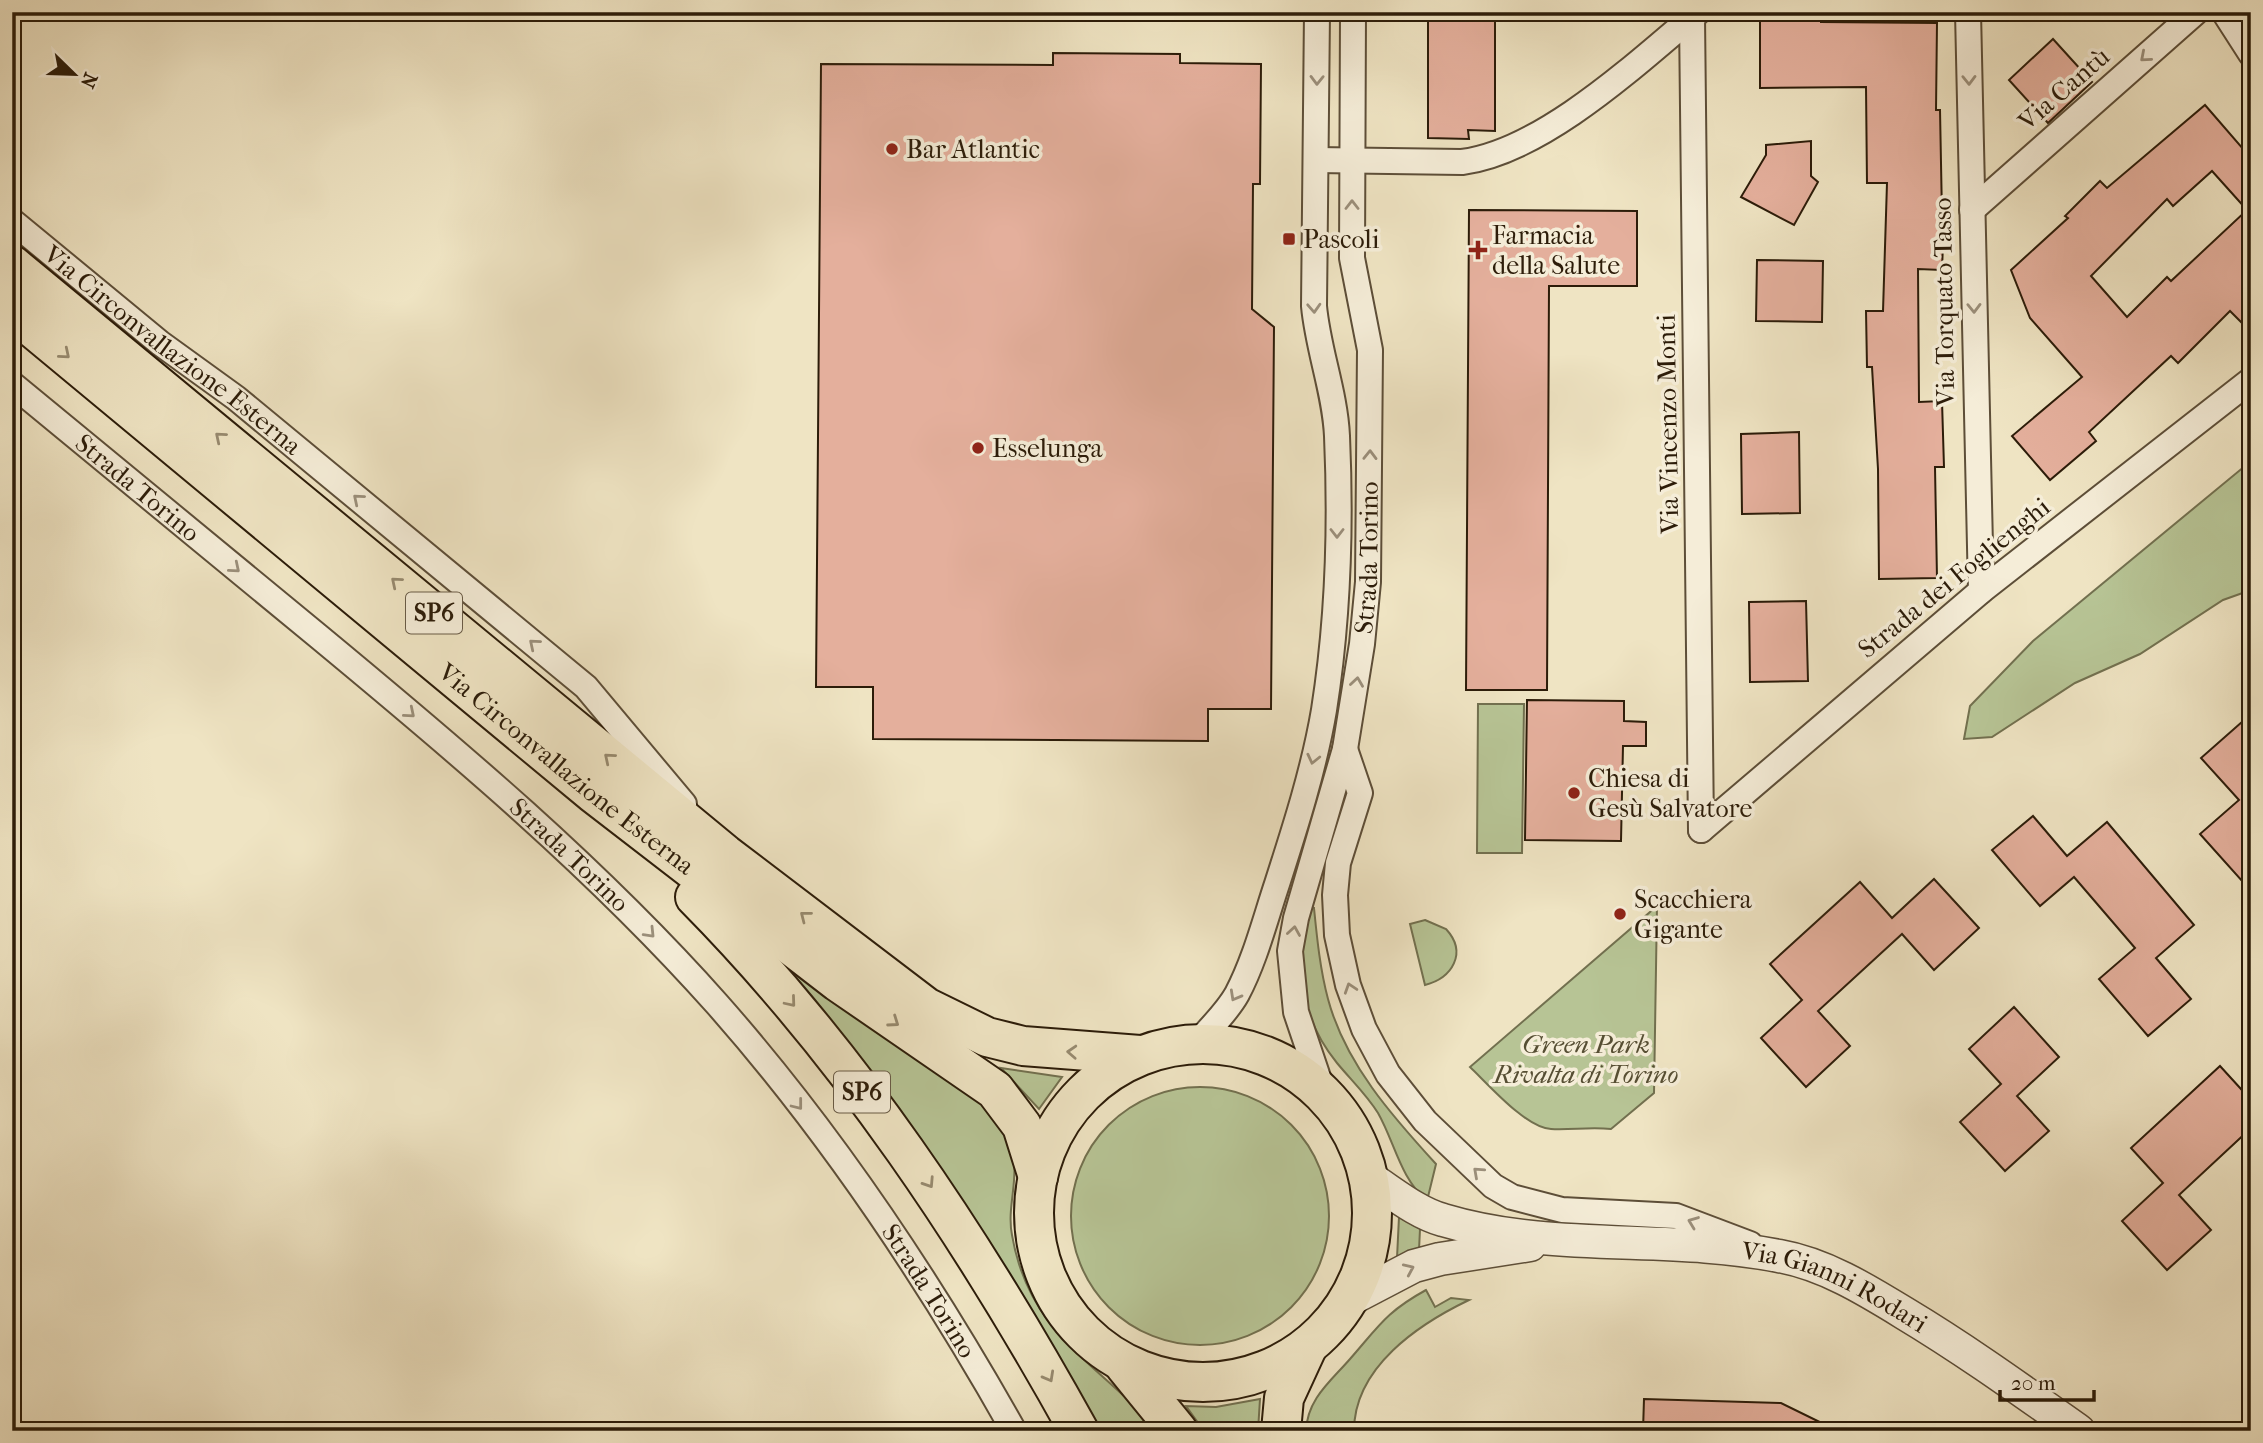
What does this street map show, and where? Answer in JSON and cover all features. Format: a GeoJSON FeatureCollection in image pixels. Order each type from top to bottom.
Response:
{"type":"FeatureCollection","features":[{"type":"Feature","properties":{"kind":"main road","name":"Via Circonvallazione Esterna"},"geometry":{"type":"LineString","coordinates":[[12,265],[725,854],[926,1007],[986,1037],[1023,1046],[1140,1055]]}},
{"type":"Feature","properties":{"kind":"main road","name":"Via Circonvallazione Esterna"},"geometry":{"type":"LineString","coordinates":[[12,311],[593,793],[838,982],[995,1090],[1023,1126],[1038,1177]]}},
{"type":"Feature","properties":{"kind":"main road","name":"SP6"},"geometry":{"type":"LineString","coordinates":[[593,793],[729,931],[793,1003],[859,1088],[922,1172],[976,1255],[1016,1318],[1079,1431]]}},
{"type":"Feature","properties":{"kind":"main road","name":"SP6"},"geometry":{"type":"LineString","coordinates":[[1281,1431],[1284,1398],[1307,1348],[1349,1300],[1364,1266],[1373,1226],[1370,1178],[1349,1124],[1323,1092],[1284,1063],[1238,1046],[1197,1043],[1140,1055],[1102,1077],[1066,1114],[1048,1145],[1038,1177],[1034,1213],[1035,1239],[1046,1276],[1064,1310],[1094,1343],[1122,1362],[1170,1380],[1224,1382],[1270,1369],[1307,1348]]}},
{"type":"Feature","properties":{"kind":"main road","name":"SP6"},"geometry":{"type":"LineString","coordinates":[[1122,1362],[1178,1431]]}},
{"type":"Feature","properties":{"kind":"street","name":"Strada Torino"},"geometry":{"type":"LineString","coordinates":[[1197,1043],[1233,1001],[1255,949],[1309,776],[1325,701],[1336,583],[1337,435],[1334,406],[1317,342],[1314,306],[1317,12]]}},
{"type":"Feature","properties":{"kind":"street","name":"Strada Torino"},"geometry":{"type":"LineString","coordinates":[[1323,1092],[1296,1012],[1290,951],[1296,918],[1345,749],[1362,644],[1368,582],[1370,350],[1352,258],[1353,12]]}},
{"type":"Feature","properties":{"kind":"street","name":"Via Torquato Tasso"},"geometry":{"type":"LineString","coordinates":[[1968,12],[1981,591]]}},
{"type":"Feature","properties":{"kind":"street","name":"Via Cantù"},"geometry":{"type":"LineString","coordinates":[[1972,210],[2196,12]]}},
{"type":"Feature","properties":{"kind":"street"},"geometry":{"type":"LineString","coordinates":[[2224,12],[2251,54]]}},
{"type":"Feature","properties":{"kind":"street"},"geometry":{"type":"LineString","coordinates":[[1315,160],[1462,162],[1482,159],[1514,148],[1577,109],[1695,15]]}},
{"type":"Feature","properties":{"kind":"street","name":"Via Vincenzo Monti"},"geometry":{"type":"LineString","coordinates":[[1695,15],[1701,830]]}},
{"type":"Feature","properties":{"kind":"street","name":"Via Circonvallazione Esterna"},"geometry":{"type":"LineString","coordinates":[[12,222],[160,344],[236,398],[586,687],[725,854]]}},
{"type":"Feature","properties":{"kind":"street","name":"Strada dei Foglienghi"},"geometry":{"type":"LineString","coordinates":[[1701,830],[1981,591],[2251,380]]}},
{"type":"Feature","properties":{"kind":"street","name":"Strada Torino"},"geometry":{"type":"LineString","coordinates":[[12,384],[436,734],[613,895],[718,1005],[839,1159],[964,1343],[1014,1431]]}},
{"type":"Feature","properties":{"kind":"street"},"geometry":{"type":"LineString","coordinates":[[1345,749],[1360,793],[1338,863],[1335,895],[1336,935],[1348,985],[1364,1029],[1388,1074],[1425,1121],[1493,1186],[1512,1197],[1562,1210],[1676,1216],[1780,1256]]}},
{"type":"Feature","properties":{"kind":"street","name":"Via Gianni Rodari"},"geometry":{"type":"LineString","coordinates":[[1370,1178],[1442,1220],[1555,1241],[1706,1248],[1780,1256],[1823,1269],[1864,1289],[1952,1342],[2079,1431]]}},
{"type":"Feature","properties":{"kind":"street","name":"Via Gianni Rodari"},"geometry":{"type":"LineString","coordinates":[[1349,1300],[1414,1266],[1440,1259],[1555,1241]]}},
{"type":"Feature","properties":{"kind":"green space"},"geometry":{"type":"Polygon","coordinates":[[[2251,461],[2251,590],[2223,600],[2140,654],[2075,683],[1992,737],[1964,739],[1970,706],[2033,641],[2251,461]]]}},
{"type":"Feature","properties":{"kind":"green space"},"geometry":{"type":"Polygon","coordinates":[[[1478,704],[1524,704],[1522,853],[1477,853],[1478,704]]]}},
{"type":"Feature","properties":{"kind":"green space","name":"Green Park Rivalta di Torino"},"geometry":{"type":"Polygon","coordinates":[[[1657,906],[1654,1093],[1611,1129],[1551,1129],[1530,1121],[1470,1067],[1657,906]]]}},
{"type":"Feature","properties":{"kind":"green space"},"geometry":{"type":"Polygon","coordinates":[[[1306,907],[1314,908],[1325,988],[1346,1045],[1387,1108],[1436,1164],[1427,1201],[1410,1182],[1378,1113],[1337,1063],[1314,1027],[1307,1008],[1301,969],[1306,907]]]}},
{"type":"Feature","properties":{"kind":"green space"},"geometry":{"type":"Polygon","coordinates":[[[1425,920],[1446,929],[1453,938],[1456,955],[1454,963],[1443,977],[1425,985],[1410,924],[1425,920]]]}},
{"type":"Feature","properties":{"kind":"green space"},"geometry":{"type":"Polygon","coordinates":[[[757,936],[999,1115],[1014,1160],[1012,1235],[1021,1269],[1034,1298],[1069,1345],[1159,1431],[1095,1431],[757,936]]]}},
{"type":"Feature","properties":{"kind":"green space"},"geometry":{"type":"Polygon","coordinates":[[[1001,1068],[1062,1077],[1039,1109],[1001,1068]]]}},
{"type":"Feature","properties":{"kind":"green space"},"geometry":{"type":"Polygon","coordinates":[[[1187,1087],[1213,1087],[1238,1092],[1261,1102],[1282,1116],[1300,1134],[1314,1155],[1324,1178],[1329,1216],[1324,1254],[1314,1277],[1300,1298],[1282,1316],[1261,1330],[1238,1340],[1213,1345],[1187,1345],[1162,1340],[1139,1330],[1118,1316],[1100,1298],[1086,1277],[1076,1254],[1071,1229],[1071,1203],[1076,1178],[1086,1155],[1100,1134],[1118,1116],[1139,1102],[1162,1092],[1187,1087]]]}},
{"type":"Feature","properties":{"kind":"green space"},"geometry":{"type":"Polygon","coordinates":[[[1399,1217],[1420,1229],[1419,1250],[1397,1258],[1399,1217]]]}},
{"type":"Feature","properties":{"kind":"green space"},"geometry":{"type":"Polygon","coordinates":[[[1426,1290],[1435,1307],[1451,1298],[1469,1300],[1411,1335],[1377,1368],[1365,1387],[1357,1408],[1354,1431],[1306,1431],[1307,1420],[1315,1400],[1328,1383],[1384,1320],[1401,1305],[1426,1290]]]}},
{"type":"Feature","properties":{"kind":"green space"},"geometry":{"type":"Polygon","coordinates":[[[1260,1399],[1258,1431],[1204,1431],[1186,1406],[1216,1407],[1260,1399]]]}},
{"type":"Feature","properties":{"kind":"building"},"geometry":{"type":"Polygon","coordinates":[[[1428,12],[1495,12],[1495,131],[1468,130],[1469,139],[1428,138],[1428,12]]]}},
{"type":"Feature","properties":{"kind":"building"},"geometry":{"type":"Polygon","coordinates":[[[1821,17],[1821,22],[1937,23],[1936,110],[1940,110],[1944,217],[1942,270],[1918,269],[1919,402],[1942,401],[1944,467],[1935,467],[1937,578],[1879,579],[1878,469],[1872,367],[1867,367],[1866,311],[1883,311],[1887,183],[1867,183],[1866,87],[1760,88],[1760,18],[1821,17]]]}},
{"type":"Feature","properties":{"kind":"building"},"geometry":{"type":"Polygon","coordinates":[[[2053,39],[2092,82],[2048,123],[2009,80],[2053,39]]]}},
{"type":"Feature","properties":{"kind":"building"},"geometry":{"type":"Polygon","coordinates":[[[1053,53],[1180,54],[1180,63],[1261,64],[1260,184],[1253,184],[1252,309],[1274,327],[1271,709],[1208,709],[1208,741],[873,739],[873,687],[816,687],[821,64],[1053,65],[1053,53]]]}},
{"type":"Feature","properties":{"kind":"building"},"geometry":{"type":"Polygon","coordinates":[[[2205,105],[2251,158],[2251,332],[2230,311],[2178,363],[2171,356],[2089,432],[2096,441],[2050,480],[2012,436],[2082,377],[2030,318],[2011,270],[2068,218],[2065,216],[2100,181],[2107,188],[2205,105]],[[2212,171],[2173,206],[2167,199],[2091,276],[2127,317],[2167,277],[2171,281],[2247,210],[2212,171]]]}},
{"type":"Feature","properties":{"kind":"building"},"geometry":{"type":"Polygon","coordinates":[[[1811,141],[1811,176],[1818,182],[1794,225],[1741,197],[1766,155],[1766,145],[1811,141]]]}},
{"type":"Feature","properties":{"kind":"building"},"geometry":{"type":"Polygon","coordinates":[[[1469,210],[1637,211],[1637,286],[1549,286],[1547,690],[1466,690],[1469,210]]]}},
{"type":"Feature","properties":{"kind":"building"},"geometry":{"type":"Polygon","coordinates":[[[1757,260],[1823,261],[1822,322],[1756,321],[1757,260]]]}},
{"type":"Feature","properties":{"kind":"building"},"geometry":{"type":"Polygon","coordinates":[[[1799,432],[1800,513],[1742,514],[1741,434],[1799,432]]]}},
{"type":"Feature","properties":{"kind":"building"},"geometry":{"type":"Polygon","coordinates":[[[1806,601],[1808,681],[1750,682],[1749,602],[1806,601]]]}},
{"type":"Feature","properties":{"kind":"building","name":"Chiesa di Gesù Salvatore"},"geometry":{"type":"Polygon","coordinates":[[[1527,700],[1624,701],[1624,721],[1646,722],[1646,746],[1623,746],[1621,841],[1525,840],[1527,700]]]}},
{"type":"Feature","properties":{"kind":"building"},"geometry":{"type":"Polygon","coordinates":[[[2251,714],[2251,891],[2200,834],[2239,800],[2201,758],[2251,714]]]}},
{"type":"Feature","properties":{"kind":"building"},"geometry":{"type":"Polygon","coordinates":[[[2033,816],[2067,856],[2107,822],[2194,925],[2156,958],[2191,999],[2148,1036],[2099,979],[2135,948],[2074,877],[2040,906],[1992,850],[2033,816]]]}},
{"type":"Feature","properties":{"kind":"building"},"geometry":{"type":"Polygon","coordinates":[[[1934,879],[1979,928],[1934,970],[1902,934],[1818,1011],[1850,1046],[1806,1087],[1761,1038],[1802,1000],[1770,964],[1860,882],[1892,918],[1934,879]]]}},
{"type":"Feature","properties":{"kind":"building"},"geometry":{"type":"Polygon","coordinates":[[[2014,1007],[2059,1057],[2017,1096],[2049,1131],[2005,1171],[1960,1122],[2001,1084],[1969,1049],[2014,1007]]]}},
{"type":"Feature","properties":{"kind":"building"},"geometry":{"type":"Polygon","coordinates":[[[2220,1066],[2251,1100],[2251,1128],[2179,1195],[2211,1230],[2167,1270],[2122,1221],[2163,1183],[2131,1148],[2220,1066]]]}},
{"type":"Feature","properties":{"kind":"building"},"geometry":{"type":"Polygon","coordinates":[[[1644,1399],[1781,1403],[1838,1431],[1643,1431],[1644,1399]]]}},
{"type":"Feature","properties":{"kind":"place","name":"Bar Atlantic"},"geometry":{"type":"Point","coordinates":[892,149]}},
{"type":"Feature","properties":{"kind":"place","name":"Pascoli"},"geometry":{"type":"Point","coordinates":[1289,239]}},
{"type":"Feature","properties":{"kind":"place","name":"Farmacia della Salute"},"geometry":{"type":"Point","coordinates":[1478,250]}},
{"type":"Feature","properties":{"kind":"place","name":"Esselunga"},"geometry":{"type":"Point","coordinates":[978,448]}},
{"type":"Feature","properties":{"kind":"place","name":"Chiesa di Gesù Salvatore"},"geometry":{"type":"Point","coordinates":[1574,793]}},
{"type":"Feature","properties":{"kind":"place","name":"Scacchiera Gigante"},"geometry":{"type":"Point","coordinates":[1620,914]}}]}
